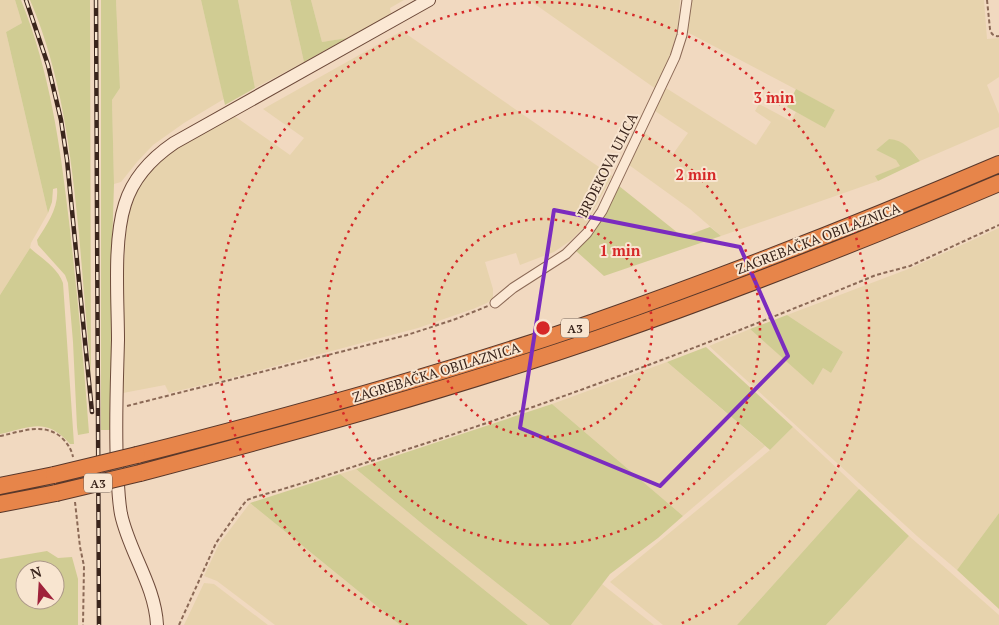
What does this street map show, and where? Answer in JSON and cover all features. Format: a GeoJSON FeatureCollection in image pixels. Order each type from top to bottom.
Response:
{"type":"FeatureCollection","features":[{"type":"Feature","properties":{"kind":"highway","name":"ZAGREBAČKA OBILAZNICA"},"geometry":{"type":"LineString","coordinates":[[0,486],[138,455],[365,394],[593,322],[804,245],[999,164]]}},
{"type":"Feature","properties":{"kind":"highway","name":"ZAGREBAČKA OBILAZNICA"},"geometry":{"type":"LineString","coordinates":[[0,504],[140,473],[371,410],[580,344],[792,267],[999,184]]}},
{"type":"Feature","properties":{"kind":"street"},"geometry":{"type":"LineString","coordinates":[[157,625],[153,598],[132,548],[121,515],[118,498],[116,442],[118,259],[119,234],[125,203],[140,175],[160,153],[232,110],[429,0]]}},
{"type":"Feature","properties":{"kind":"street","name":"BRDEKOVA ULICA"},"geometry":{"type":"LineString","coordinates":[[495,303],[513,288],[566,254],[587,233],[602,211],[674,57],[682,35],[687,0]]}},
{"type":"Feature","properties":{"kind":"path"},"geometry":{"type":"LineString","coordinates":[[987,0],[991,34],[999,36]]}},
{"type":"Feature","properties":{"kind":"path"},"geometry":{"type":"LineString","coordinates":[[179,625],[216,543],[247,500],[434,441],[647,367],[876,275],[910,266],[999,225]]}},
{"type":"Feature","properties":{"kind":"path"},"geometry":{"type":"LineString","coordinates":[[117,408],[407,335],[453,320],[495,303]]}},
{"type":"Feature","properties":{"kind":"path"},"geometry":{"type":"LineString","coordinates":[[0,436],[28,430],[50,430],[68,445],[73,458]]}},
{"type":"Feature","properties":{"kind":"path"},"geometry":{"type":"LineString","coordinates":[[74,496],[84,566],[83,625]]}},
{"type":"Feature","properties":{"kind":"highlighted area"},"geometry":{"type":"Polygon","coordinates":[[[554,210],[740,247],[788,356],[660,486],[520,428],[554,210]]]}},
{"type":"Feature","properties":{"kind":"shaded area"},"geometry":{"type":"Polygon","coordinates":[[[0,0],[15,0],[22,23],[6,32],[48,213],[30,248],[0,295],[0,0]]]}},
{"type":"Feature","properties":{"kind":"shaded area"},"geometry":{"type":"Polygon","coordinates":[[[15,0],[21,0],[31,27],[47,81],[58,136],[78,301],[89,433],[78,435],[68,283],[65,275],[38,245],[37,240],[54,209],[57,188],[53,189],[52,202],[48,213],[6,32],[22,23],[15,0]]]}},
{"type":"Feature","properties":{"kind":"shaded area"},"geometry":{"type":"Polygon","coordinates":[[[30,0],[90,0],[91,375],[79,234],[64,115],[50,57],[30,0]]]}},
{"type":"Feature","properties":{"kind":"shaded area"},"geometry":{"type":"Polygon","coordinates":[[[101,0],[116,0],[120,88],[112,100],[114,184],[111,281],[112,430],[101,430],[101,0]]]}},
{"type":"Feature","properties":{"kind":"shaded area"},"geometry":{"type":"Polygon","coordinates":[[[116,0],[201,0],[224,99],[184,123],[153,145],[121,182],[114,184],[112,100],[120,88],[116,0]]]}},
{"type":"Feature","properties":{"kind":"shaded area"},"geometry":{"type":"Polygon","coordinates":[[[201,0],[238,0],[255,88],[225,105],[201,0]]]}},
{"type":"Feature","properties":{"kind":"shaded area"},"geometry":{"type":"Polygon","coordinates":[[[238,0],[290,0],[304,62],[255,88],[238,0]]]}},
{"type":"Feature","properties":{"kind":"shaded area"},"geometry":{"type":"Polygon","coordinates":[[[290,0],[311,0],[322,42],[347,38],[304,62],[290,0]]]}},
{"type":"Feature","properties":{"kind":"shaded area"},"geometry":{"type":"Polygon","coordinates":[[[311,0],[404,0],[390,8],[391,14],[347,38],[322,42],[311,0]]]}},
{"type":"Feature","properties":{"kind":"shaded area"},"geometry":{"type":"Polygon","coordinates":[[[529,0],[680,0],[678,28],[669,59],[656,89],[529,0]]]}},
{"type":"Feature","properties":{"kind":"shaded area"},"geometry":{"type":"Polygon","coordinates":[[[692,0],[984,0],[987,39],[999,38],[999,77],[987,85],[999,114],[999,127],[920,161],[913,152],[889,139],[876,150],[896,160],[901,166],[876,176],[878,181],[721,236],[690,209],[629,165],[645,133],[673,154],[688,133],[655,111],[666,88],[756,145],[771,122],[755,111],[759,104],[791,121],[796,112],[825,127],[835,110],[687,32],[692,0]]]}},
{"type":"Feature","properties":{"kind":"shaded area"},"geometry":{"type":"Polygon","coordinates":[[[402,31],[612,176],[585,226],[570,241],[554,252],[520,265],[516,253],[485,262],[493,289],[493,298],[473,309],[418,328],[169,393],[165,385],[123,393],[122,293],[126,232],[129,211],[134,195],[152,168],[175,149],[233,115],[290,155],[304,138],[263,109],[402,31]]]}},
{"type":"Feature","properties":{"kind":"shaded area"},"geometry":{"type":"Polygon","coordinates":[[[796,89],[835,110],[825,128],[787,107],[796,89]]]}},
{"type":"Feature","properties":{"kind":"shaded area"},"geometry":{"type":"Polygon","coordinates":[[[889,139],[899,141],[910,149],[920,161],[878,181],[875,176],[900,166],[896,160],[876,150],[889,139]]]}},
{"type":"Feature","properties":{"kind":"shaded area"},"geometry":{"type":"Polygon","coordinates":[[[619,186],[683,237],[710,227],[721,236],[604,276],[576,251],[597,224],[619,186]]]}},
{"type":"Feature","properties":{"kind":"shaded area"},"geometry":{"type":"Polygon","coordinates":[[[999,228],[999,513],[957,570],[917,536],[709,346],[750,329],[813,384],[823,368],[831,373],[843,352],[787,315],[911,268],[999,228]]]}},
{"type":"Feature","properties":{"kind":"shaded area"},"geometry":{"type":"Polygon","coordinates":[[[30,248],[53,268],[63,283],[74,444],[70,444],[53,430],[46,427],[30,427],[0,434],[0,295],[30,248]]]}},
{"type":"Feature","properties":{"kind":"shaded area"},"geometry":{"type":"Polygon","coordinates":[[[787,315],[843,352],[831,373],[823,368],[813,385],[750,329],[787,315]]]}},
{"type":"Feature","properties":{"kind":"shaded area"},"geometry":{"type":"Polygon","coordinates":[[[706,347],[793,427],[770,450],[667,362],[706,347]]]}},
{"type":"Feature","properties":{"kind":"shaded area"},"geometry":{"type":"Polygon","coordinates":[[[667,362],[765,446],[683,516],[552,404],[667,362]]]}},
{"type":"Feature","properties":{"kind":"shaded area"},"geometry":{"type":"Polygon","coordinates":[[[552,404],[683,516],[658,538],[610,574],[571,625],[550,625],[356,469],[552,404]]]}},
{"type":"Feature","properties":{"kind":"shaded area"},"geometry":{"type":"Polygon","coordinates":[[[793,427],[859,489],[737,625],[663,625],[610,582],[770,450],[793,427]]]}},
{"type":"Feature","properties":{"kind":"shaded area"},"geometry":{"type":"Polygon","coordinates":[[[356,469],[550,625],[528,625],[340,474],[356,469]]]}},
{"type":"Feature","properties":{"kind":"shaded area"},"geometry":{"type":"Polygon","coordinates":[[[340,474],[528,625],[400,625],[250,503],[340,474]]]}},
{"type":"Feature","properties":{"kind":"shaded area"},"geometry":{"type":"Polygon","coordinates":[[[859,489],[909,536],[826,625],[737,625],[859,489]]]}},
{"type":"Feature","properties":{"kind":"shaded area"},"geometry":{"type":"Polygon","coordinates":[[[250,503],[400,625],[275,625],[217,581],[204,576],[219,544],[250,503]]]}},
{"type":"Feature","properties":{"kind":"shaded area"},"geometry":{"type":"Polygon","coordinates":[[[999,513],[999,609],[957,570],[999,513]]]}},
{"type":"Feature","properties":{"kind":"shaded area"},"geometry":{"type":"Polygon","coordinates":[[[909,536],[999,615],[999,625],[826,625],[909,536]]]}},
{"type":"Feature","properties":{"kind":"shaded area"},"geometry":{"type":"Polygon","coordinates":[[[47,551],[58,558],[72,557],[78,579],[78,625],[0,625],[0,559],[47,551]]]}},
{"type":"Feature","properties":{"kind":"shaded area"},"geometry":{"type":"Polygon","coordinates":[[[204,583],[214,584],[268,625],[184,625],[204,583]]]}},
{"type":"Feature","properties":{"kind":"shaded area"},"geometry":{"type":"Polygon","coordinates":[[[602,584],[654,625],[571,625],[602,584]]]}},
{"type":"Feature","properties":{"kind":"railway"},"geometry":{"type":"LineString","coordinates":[[26,0],[48,65],[61,120],[67,160],[92,412]]}},
{"type":"Feature","properties":{"kind":"railway"},"geometry":{"type":"LineString","coordinates":[[96,0],[99,625]]}}]}
